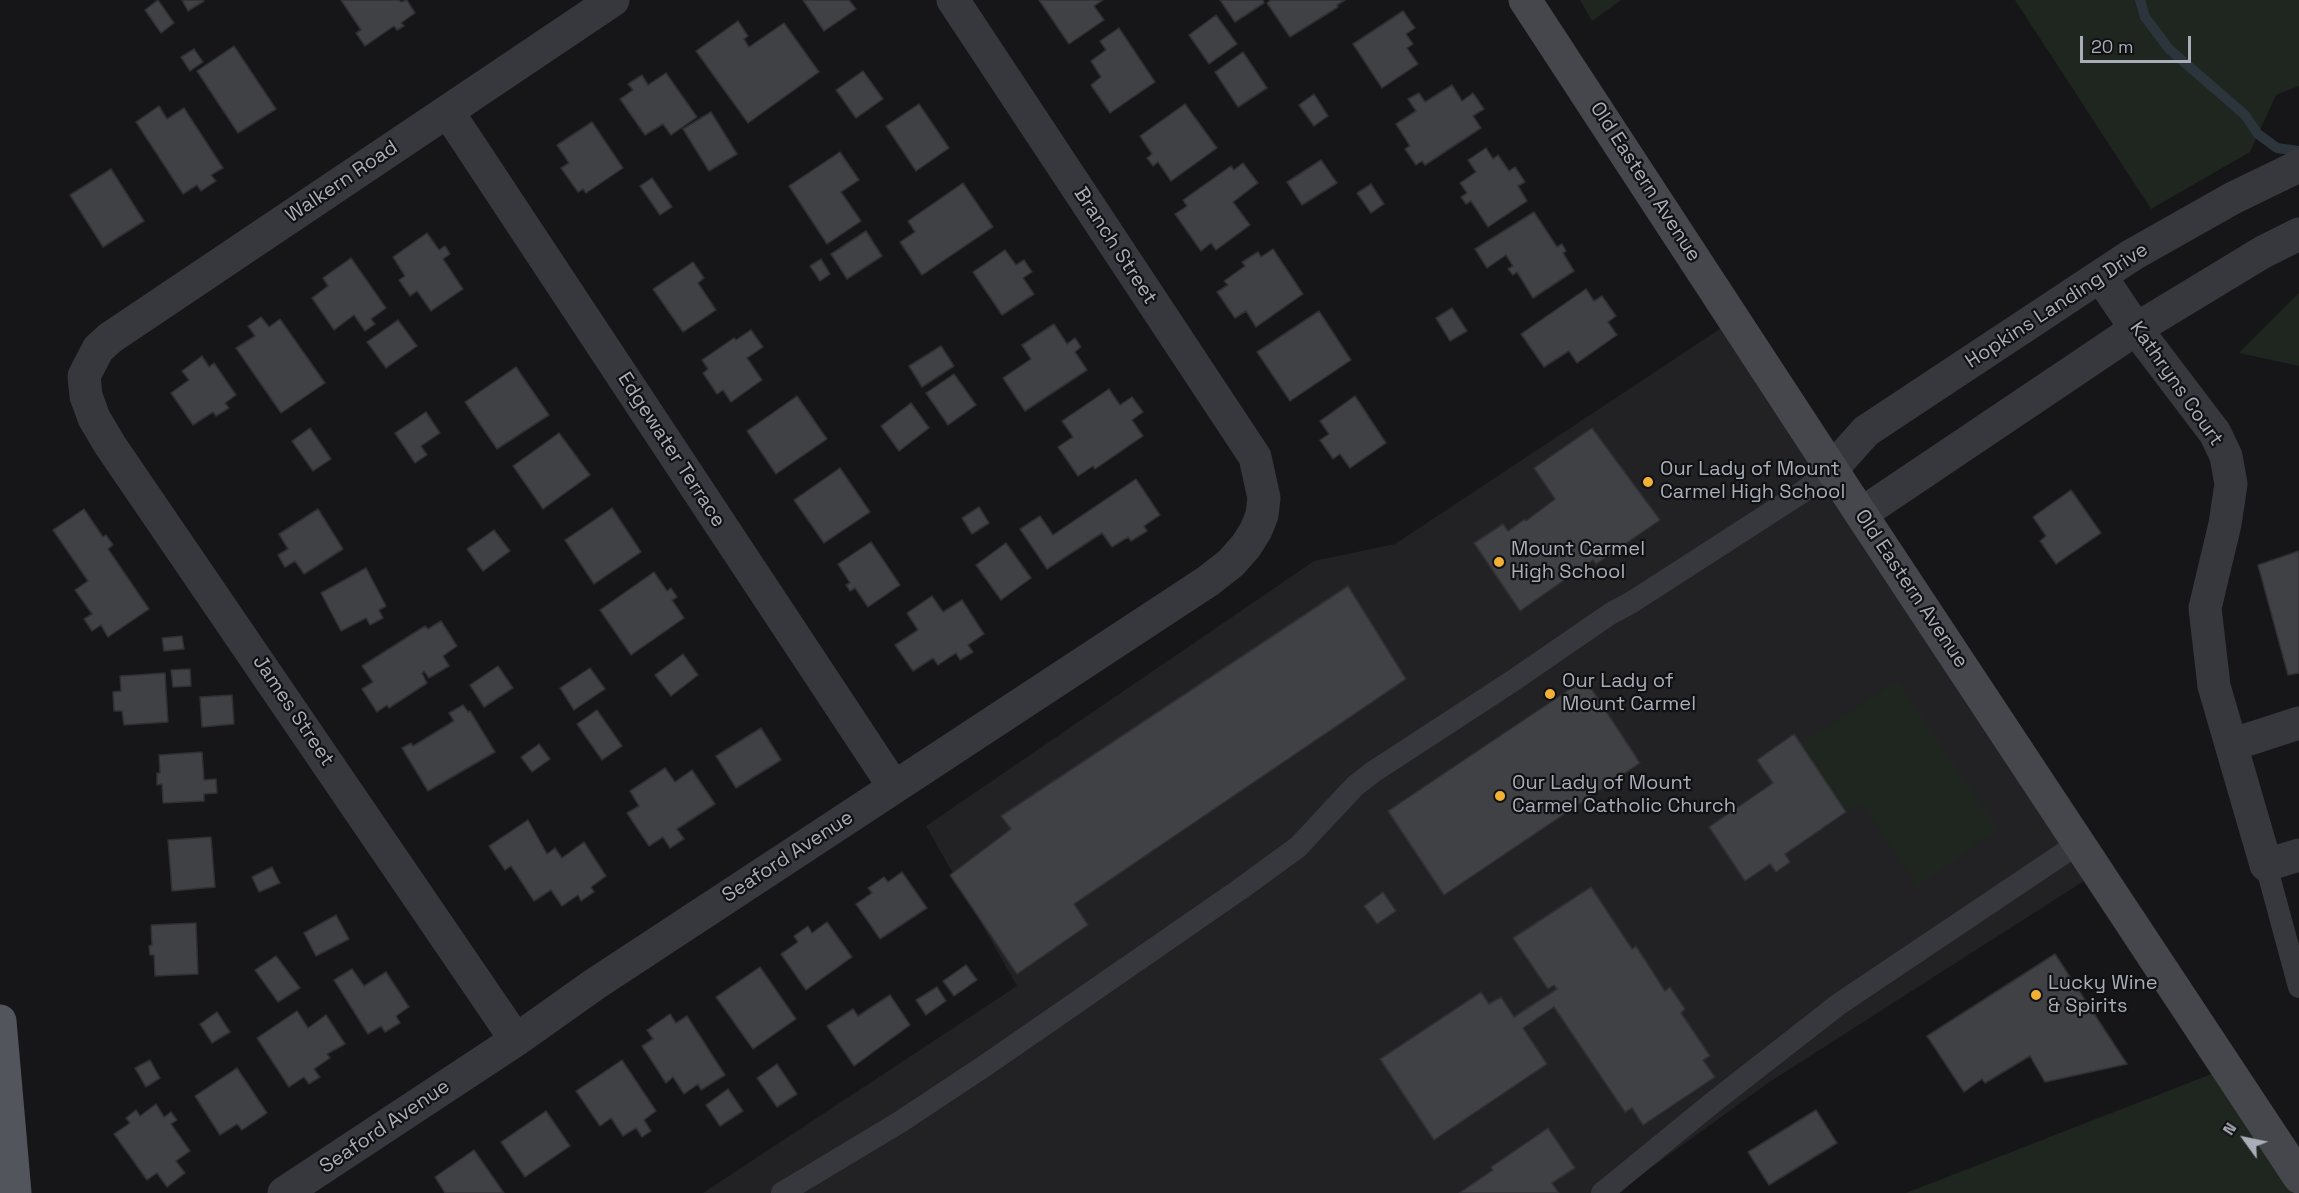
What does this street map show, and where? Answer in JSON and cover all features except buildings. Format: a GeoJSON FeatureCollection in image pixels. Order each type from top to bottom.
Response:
{"type":"FeatureCollection","features":[{"type":"Feature","properties":{"kind":"main road"},"geometry":{"type":"LineString","coordinates":[[0,1021],[15,1193]]}},
{"type":"Feature","properties":{"kind":"street","name":"Walkern Road"},"geometry":{"type":"LineString","coordinates":[[84,376],[98,349],[110,338],[613,0]]}},
{"type":"Feature","properties":{"kind":"street","name":"Branch Street"},"geometry":{"type":"LineString","coordinates":[[953,0],[1255,457],[1264,498]]}},
{"type":"Feature","properties":{"kind":"street","name":"Old Eastern Avenue"},"geometry":{"type":"LineString","coordinates":[[1525,0],[2299,1177]]}},
{"type":"Feature","properties":{"kind":"street","name":"Edgewater Terrace"},"geometry":{"type":"LineString","coordinates":[[448,112],[894,787]]}},
{"type":"Feature","properties":{"kind":"street","name":"Hopkins Landing Drive"},"geometry":{"type":"LineString","coordinates":[[1832,469],[1866,431],[2132,255],[2233,198],[2299,166]]}},
{"type":"Feature","properties":{"kind":"street"},"geometry":{"type":"LineString","coordinates":[[1861,514],[2136,329],[2263,252],[2299,234]]}},
{"type":"Feature","properties":{"kind":"street","name":"Kathryns Court"},"geometry":{"type":"LineString","coordinates":[[2101,277],[2136,329],[2215,433],[2226,456],[2231,484],[2225,524],[2205,608],[2214,686],[2266,865]]}},
{"type":"Feature","properties":{"kind":"street","name":"James Street"},"geometry":{"type":"LineString","coordinates":[[84,376],[86,396],[93,418],[516,1040]]}},
{"type":"Feature","properties":{"kind":"street","name":"Seaford Avenue"},"geometry":{"type":"LineString","coordinates":[[284,1193],[516,1040],[595,984],[1208,580],[1231,563],[1246,546],[1262,515],[1264,498]]}},
{"type":"Feature","properties":{"kind":"street"},"geometry":{"type":"LineString","coordinates":[[2231,745],[2299,723]]}},
{"type":"Feature","properties":{"kind":"street"},"geometry":{"type":"LineString","coordinates":[[2266,865],[2299,855]]}},
{"type":"Feature","properties":{"kind":"lane"},"geometry":{"type":"LineString","coordinates":[[782,1193],[900,1122],[1155,950],[1298,847],[1355,786],[1373,771],[1511,682],[1610,614],[1802,493],[1832,469]]}},
{"type":"Feature","properties":{"kind":"lane"},"geometry":{"type":"LineString","coordinates":[[1602,1193],[1839,1004],[2079,843]]}},
{"type":"Feature","properties":{"kind":"lane"},"geometry":{"type":"LineString","coordinates":[[2266,865],[2299,987]]}},
{"type":"Feature","properties":{"kind":"shaded area"},"geometry":{"type":"Polygon","coordinates":[[[1580,0],[1621,0],[1592,21],[1580,0]]]}},
{"type":"Feature","properties":{"kind":"shaded area"},"geometry":{"type":"Polygon","coordinates":[[[2015,0],[2299,0],[2299,86],[2276,95],[2250,152],[2151,209],[2015,0]]]}},
{"type":"Feature","properties":{"kind":"shaded area"},"geometry":{"type":"Polygon","coordinates":[[[2299,293],[2299,366],[2239,353],[2299,293]]]}},
{"type":"Feature","properties":{"kind":"shaded area","name":"Our Lady of Mount Carmel"},"geometry":{"type":"Polygon","coordinates":[[[1735,319],[2098,872],[1771,1081],[1616,1193],[703,1193],[1017,986],[926,826],[1314,561],[1395,544],[1735,319]]]}},
{"type":"Feature","properties":{"kind":"shaded area"},"geometry":{"type":"Polygon","coordinates":[[[1898,681],[1998,829],[1918,886],[1862,803],[1846,812],[1800,744],[1898,681]]]}},
{"type":"Feature","properties":{"kind":"shaded area"},"geometry":{"type":"Polygon","coordinates":[[[2227,1068],[2299,1193],[1906,1193],[2227,1068]]]}},
{"type":"Feature","properties":{"kind":"waterway"},"geometry":{"type":"LineString","coordinates":[[2140,0],[2145,17],[2169,49],[2245,115],[2258,134],[2277,148],[2299,151]]}},
{"type":"Feature","properties":{"kind":"place","name":"Our Lady of Mount Carmel High School"},"geometry":{"type":"Point","coordinates":[1648,482]}},
{"type":"Feature","properties":{"kind":"place","name":"Mount Carmel High School"},"geometry":{"type":"Point","coordinates":[1499,562]}},
{"type":"Feature","properties":{"kind":"place","name":"Our Lady of Mount Carmel"},"geometry":{"type":"Point","coordinates":[1550,694]}},
{"type":"Feature","properties":{"kind":"place","name":"Our Lady of Mount Carmel Catholic Church"},"geometry":{"type":"Point","coordinates":[1500,796]}},
{"type":"Feature","properties":{"kind":"place","name":"Lucky Wine & Spirits"},"geometry":{"type":"Point","coordinates":[2036,995]}}]}
